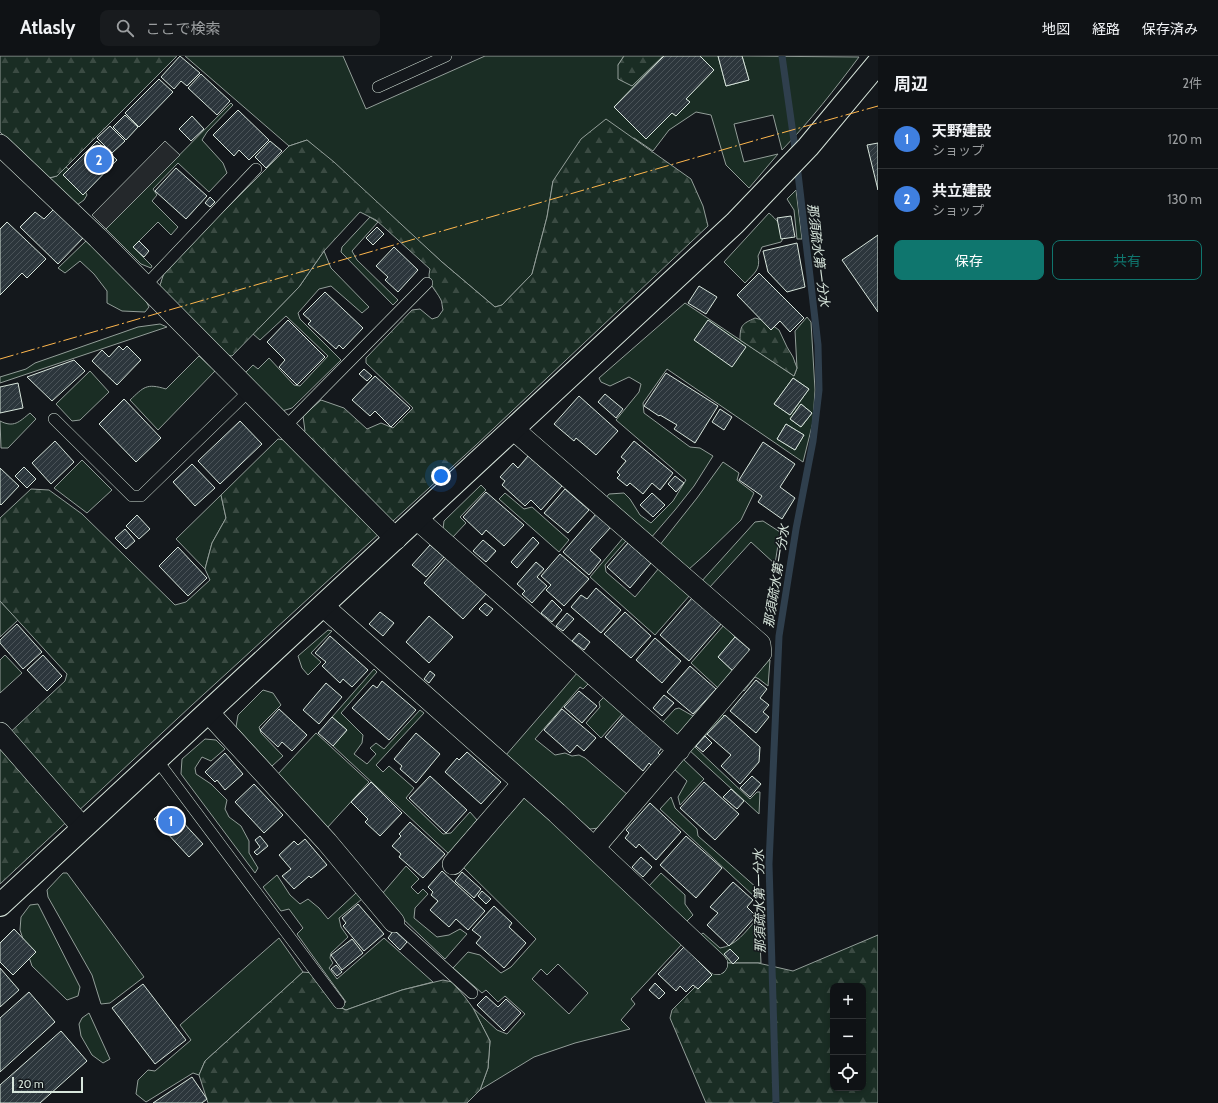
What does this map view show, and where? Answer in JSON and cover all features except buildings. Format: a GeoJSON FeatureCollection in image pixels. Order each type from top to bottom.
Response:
{"type":"FeatureCollection","features":[{"type":"Feature","properties":{"kind":"street"},"geometry":{"type":"LineString","coordinates":[[0,905],[514,430],[735,223],[808,147],[878,63]]}},
{"type":"Feature","properties":{"kind":"street"},"geometry":{"type":"LineString","coordinates":[[0,145],[98,238],[396,538]]}},
{"type":"Feature","properties":{"kind":"street"},"geometry":{"type":"LineString","coordinates":[[514,430],[760,644],[761,653],[594,848]]}},
{"type":"Feature","properties":{"kind":"street"},"geometry":{"type":"LineString","coordinates":[[417,519],[679,750]]}},
{"type":"Feature","properties":{"kind":"street"},"geometry":{"type":"LineString","coordinates":[[323,606],[523,783],[717,964]]}},
{"type":"Feature","properties":{"kind":"street"},"geometry":{"type":"LineString","coordinates":[[208,712],[327,842],[394,922]]}},
{"type":"Feature","properties":{"kind":"street"},"geometry":{"type":"LineString","coordinates":[[0,733],[83,828]]}},
{"type":"Feature","properties":{"kind":"street"},"geometry":{"type":"LineString","coordinates":[[453,864],[523,783]]}},
{"type":"Feature","properties":{"kind":"lane"},"geometry":{"type":"LineString","coordinates":[[378,87],[446,56]]}},
{"type":"Feature","properties":{"kind":"lane"},"geometry":{"type":"LineString","coordinates":[[145,286],[256,169]]}},
{"type":"Feature","properties":{"kind":"lane"},"geometry":{"type":"LineString","coordinates":[[286,427],[427,283]]}},
{"type":"Feature","properties":{"kind":"lane"},"geometry":{"type":"LineString","coordinates":[[54,419],[132,496],[141,496],[249,391]]}},
{"type":"Feature","properties":{"kind":"lane"},"geometry":{"type":"LineString","coordinates":[[157,760],[339,1003]]}},
{"type":"Feature","properties":{"kind":"lane"},"geometry":{"type":"LineString","coordinates":[[394,922],[472,993]]}},
{"type":"Feature","properties":{"kind":"green space"},"geometry":{"type":"Polygon","coordinates":[[[0,56],[177,56],[57,176],[49,178],[0,132],[0,56]]]}},
{"type":"Feature","properties":{"kind":"green space"},"geometry":{"type":"Polygon","coordinates":[[[185,56],[343,56],[366,109],[485,56],[624,56],[618,65],[632,86],[664,56],[614,107],[646,139],[672,113],[676,116],[690,102],[686,99],[714,70],[700,56],[718,56],[726,86],[749,80],[742,56],[859,57],[822,105],[782,150],[773,115],[734,124],[744,162],[778,154],[749,188],[726,165],[711,115],[696,112],[669,130],[653,151],[634,138],[553,181],[547,217],[532,274],[502,305],[495,307],[442,262],[307,140],[289,146],[185,56]]]}},
{"type":"Feature","properties":{"kind":"green space"},"geometry":{"type":"Polygon","coordinates":[[[624,56],[663,56],[632,86],[618,79],[618,65],[624,56]]]}},
{"type":"Feature","properties":{"kind":"green space"},"geometry":{"type":"Polygon","coordinates":[[[231,103],[233,105],[207,132],[202,140],[223,163],[227,173],[209,192],[178,163],[153,189],[157,195],[152,201],[178,227],[171,235],[158,222],[133,247],[152,266],[151,268],[141,264],[106,229],[231,103]]]}},
{"type":"Feature","properties":{"kind":"green space"},"geometry":{"type":"Polygon","coordinates":[[[606,119],[691,179],[703,206],[708,226],[476,445],[192,705],[0,884],[0,739],[3,739],[65,681],[67,674],[0,601],[0,518],[31,489],[49,490],[82,514],[175,605],[186,602],[210,580],[205,569],[212,543],[226,518],[221,495],[278,439],[291,441],[305,431],[303,416],[321,400],[344,408],[367,429],[381,423],[393,428],[413,408],[366,363],[366,358],[412,310],[420,309],[432,319],[438,317],[443,310],[441,300],[430,282],[430,269],[376,220],[360,212],[324,251],[299,287],[232,356],[224,355],[159,288],[165,270],[289,146],[307,140],[334,162],[442,262],[495,307],[502,305],[532,274],[547,217],[553,181],[581,139],[606,119]]]}},
{"type":"Feature","properties":{"kind":"green space"},"geometry":{"type":"Polygon","coordinates":[[[66,167],[73,173],[83,186],[87,195],[84,200],[77,205],[49,178],[57,176],[66,167]]]}},
{"type":"Feature","properties":{"kind":"green space"},"geometry":{"type":"Polygon","coordinates":[[[796,190],[802,239],[797,239],[794,210],[787,199],[796,190]]]}},
{"type":"Feature","properties":{"kind":"green space"},"geometry":{"type":"Polygon","coordinates":[[[769,213],[778,223],[785,235],[781,242],[762,247],[758,256],[758,268],[745,283],[724,262],[769,213]]]}},
{"type":"Feature","properties":{"kind":"green space"},"geometry":{"type":"Polygon","coordinates":[[[370,217],[378,222],[352,251],[357,260],[398,300],[393,305],[341,252],[342,247],[370,217]]]}},
{"type":"Feature","properties":{"kind":"green space"},"geometry":{"type":"Polygon","coordinates":[[[87,240],[145,299],[149,307],[145,312],[122,311],[107,303],[107,291],[94,274],[80,261],[65,273],[58,268],[87,240]]]}},
{"type":"Feature","properties":{"kind":"green space"},"geometry":{"type":"Polygon","coordinates":[[[324,251],[331,268],[369,307],[362,313],[331,286],[319,289],[298,313],[300,319],[341,360],[292,408],[282,411],[243,375],[253,365],[258,369],[269,358],[294,385],[300,386],[328,356],[286,316],[260,340],[253,334],[299,287],[324,251]]]}},
{"type":"Feature","properties":{"kind":"green space"},"geometry":{"type":"Polygon","coordinates":[[[685,303],[794,376],[797,368],[795,331],[807,317],[811,322],[815,390],[813,422],[803,462],[667,369],[643,403],[644,413],[690,447],[700,448],[713,456],[694,486],[650,539],[604,500],[609,494],[624,493],[630,499],[640,515],[651,523],[673,501],[686,480],[616,420],[639,392],[641,384],[629,377],[610,386],[601,382],[599,378],[685,303]],[[793,378],[774,404],[790,415],[809,389],[793,378]],[[801,404],[790,419],[801,427],[812,413],[801,404]],[[786,424],[777,439],[795,450],[804,435],[786,424]]]}},
{"type":"Feature","properties":{"kind":"green space"},"geometry":{"type":"Polygon","coordinates":[[[755,318],[766,321],[779,330],[797,368],[794,376],[740,340],[741,328],[747,322],[755,318]]]}},
{"type":"Feature","properties":{"kind":"green space"},"geometry":{"type":"Polygon","coordinates":[[[160,324],[167,327],[0,383],[0,377],[26,369],[35,363],[138,327],[160,324]]]}},
{"type":"Feature","properties":{"kind":"green space"},"geometry":{"type":"Polygon","coordinates":[[[199,356],[215,371],[158,430],[130,400],[146,387],[154,386],[166,389],[199,356]]]}},
{"type":"Feature","properties":{"kind":"green space"},"geometry":{"type":"Polygon","coordinates":[[[90,371],[109,392],[80,420],[72,421],[56,404],[90,371]]]}},
{"type":"Feature","properties":{"kind":"green space"},"geometry":{"type":"Polygon","coordinates":[[[30,413],[36,419],[8,448],[1,448],[0,421],[13,424],[30,413]]]}},
{"type":"Feature","properties":{"kind":"green space"},"geometry":{"type":"Polygon","coordinates":[[[82,460],[112,490],[87,513],[54,488],[82,460]]]}},
{"type":"Feature","properties":{"kind":"green space"},"geometry":{"type":"Polygon","coordinates":[[[723,462],[739,473],[737,480],[754,493],[741,520],[688,570],[659,546],[723,462]]]}},
{"type":"Feature","properties":{"kind":"green space"},"geometry":{"type":"Polygon","coordinates":[[[481,485],[486,490],[460,517],[466,523],[452,538],[443,529],[444,521],[481,485]]]}},
{"type":"Feature","properties":{"kind":"green space"},"geometry":{"type":"Polygon","coordinates":[[[505,493],[524,509],[532,507],[569,540],[559,552],[499,499],[505,493]]]}},
{"type":"Feature","properties":{"kind":"green space"},"geometry":{"type":"Polygon","coordinates":[[[221,495],[226,518],[212,543],[205,569],[176,539],[221,495]]]}},
{"type":"Feature","properties":{"kind":"green space"},"geometry":{"type":"Polygon","coordinates":[[[763,521],[780,532],[775,564],[751,542],[709,588],[700,583],[755,522],[763,521]]]}},
{"type":"Feature","properties":{"kind":"green space"},"geometry":{"type":"Polygon","coordinates":[[[623,538],[626,541],[605,565],[606,572],[635,597],[659,568],[690,595],[655,635],[590,577],[623,538]]]}},
{"type":"Feature","properties":{"kind":"green space"},"geometry":{"type":"Polygon","coordinates":[[[0,601],[18,620],[0,637],[0,601]]]}},
{"type":"Feature","properties":{"kind":"green space"},"geometry":{"type":"Polygon","coordinates":[[[724,625],[735,637],[718,657],[734,672],[679,738],[662,723],[675,709],[679,708],[693,716],[718,688],[691,663],[724,625]]]}},
{"type":"Feature","properties":{"kind":"green space"},"geometry":{"type":"Polygon","coordinates":[[[328,630],[332,631],[311,653],[321,662],[308,675],[302,668],[298,656],[328,630]]]}},
{"type":"Feature","properties":{"kind":"green space"},"geometry":{"type":"Polygon","coordinates":[[[5,655],[22,673],[0,693],[0,660],[5,655]]]}},
{"type":"Feature","properties":{"kind":"green space"},"geometry":{"type":"Polygon","coordinates":[[[767,657],[770,660],[768,686],[755,677],[744,691],[740,688],[767,657]]]}},
{"type":"Feature","properties":{"kind":"green space"},"geometry":{"type":"Polygon","coordinates":[[[374,669],[377,672],[341,713],[363,735],[362,743],[354,754],[367,764],[376,754],[370,748],[376,743],[384,749],[420,710],[424,713],[376,765],[383,772],[389,766],[414,788],[406,798],[443,834],[451,833],[470,812],[477,820],[449,854],[333,746],[347,730],[332,717],[374,669]]]}},
{"type":"Feature","properties":{"kind":"green space"},"geometry":{"type":"Polygon","coordinates":[[[578,672],[590,682],[583,689],[580,687],[535,739],[555,755],[565,753],[572,756],[579,755],[585,758],[628,795],[599,828],[590,829],[506,755],[578,672]]]}},
{"type":"Feature","properties":{"kind":"green space"},"geometry":{"type":"Polygon","coordinates":[[[263,690],[273,693],[281,705],[259,727],[261,733],[283,756],[272,766],[236,727],[238,715],[263,690]]]}},
{"type":"Feature","properties":{"kind":"green space"},"geometry":{"type":"Polygon","coordinates":[[[605,696],[624,712],[601,738],[586,723],[600,707],[599,702],[605,696]]]}},
{"type":"Feature","properties":{"kind":"green space"},"geometry":{"type":"Polygon","coordinates":[[[720,712],[724,716],[695,747],[750,799],[757,792],[760,792],[759,814],[688,749],[720,712]]]}},
{"type":"Feature","properties":{"kind":"green space"},"geometry":{"type":"Polygon","coordinates":[[[316,733],[369,782],[327,828],[278,774],[316,733]]]}},
{"type":"Feature","properties":{"kind":"green space"},"geometry":{"type":"Polygon","coordinates":[[[205,739],[216,740],[225,749],[211,761],[202,757],[195,768],[196,774],[211,784],[227,800],[225,809],[229,817],[241,826],[249,841],[249,853],[258,868],[255,873],[181,774],[182,759],[205,739]]]}},
{"type":"Feature","properties":{"kind":"green space"},"geometry":{"type":"Polygon","coordinates":[[[682,758],[704,779],[680,805],[678,797],[687,781],[673,768],[682,758]]]}},
{"type":"Feature","properties":{"kind":"green space"},"geometry":{"type":"Polygon","coordinates":[[[528,797],[683,943],[631,999],[635,1004],[621,1020],[630,1029],[575,1043],[534,1057],[480,1090],[488,1068],[490,1041],[473,1008],[497,1030],[507,1034],[525,1014],[505,996],[498,1002],[486,990],[482,993],[453,968],[468,952],[480,955],[501,973],[511,967],[536,939],[463,867],[522,798],[528,797]],[[558,964],[547,975],[541,969],[532,979],[569,1014],[588,993],[558,964]]]}},
{"type":"Feature","properties":{"kind":"green space"},"geometry":{"type":"Polygon","coordinates":[[[671,797],[675,808],[697,829],[698,836],[757,888],[757,899],[660,809],[671,797]]]}},
{"type":"Feature","properties":{"kind":"green space"},"geometry":{"type":"Polygon","coordinates":[[[406,866],[419,879],[411,887],[418,894],[423,889],[428,894],[415,908],[414,918],[437,937],[449,935],[460,929],[467,934],[445,959],[400,916],[382,894],[406,866]]]}},
{"type":"Feature","properties":{"kind":"green space"},"geometry":{"type":"Polygon","coordinates":[[[63,873],[67,873],[144,977],[110,1003],[101,1004],[92,975],[48,897],[47,890],[63,873]]]}},
{"type":"Feature","properties":{"kind":"green space"},"geometry":{"type":"Polygon","coordinates":[[[661,873],[685,895],[685,904],[693,915],[686,922],[648,887],[661,873]]]}},
{"type":"Feature","properties":{"kind":"green space"},"geometry":{"type":"Polygon","coordinates":[[[277,875],[290,895],[300,904],[308,899],[319,908],[328,919],[356,893],[362,899],[339,918],[341,927],[348,937],[331,953],[330,958],[333,963],[329,968],[337,979],[384,938],[433,982],[402,990],[346,1010],[339,1007],[346,1002],[297,934],[303,928],[289,909],[281,911],[263,887],[277,875]]]}},
{"type":"Feature","properties":{"kind":"green space"},"geometry":{"type":"Polygon","coordinates":[[[38,904],[80,987],[78,996],[67,1000],[32,966],[20,930],[21,917],[30,905],[38,904]]]}},
{"type":"Feature","properties":{"kind":"green space"},"geometry":{"type":"Polygon","coordinates":[[[756,920],[759,920],[761,963],[725,963],[698,937],[703,933],[720,948],[726,947],[736,941],[756,920]]]}},
{"type":"Feature","properties":{"kind":"green space"},"geometry":{"type":"Polygon","coordinates":[[[878,935],[878,1103],[706,1103],[670,1018],[672,1010],[712,970],[725,963],[758,963],[793,971],[878,935]]]}},
{"type":"Feature","properties":{"kind":"green space"},"geometry":{"type":"Polygon","coordinates":[[[279,938],[303,972],[205,1061],[199,1075],[193,1073],[146,1102],[136,1094],[138,1080],[148,1070],[155,1071],[191,1040],[180,1025],[279,938]]]}},
{"type":"Feature","properties":{"kind":"green space"},"geometry":{"type":"Polygon","coordinates":[[[303,972],[313,973],[339,1007],[346,1010],[402,990],[443,980],[452,982],[473,1008],[490,1041],[488,1068],[480,1090],[467,1103],[208,1103],[199,1075],[205,1061],[303,972]]]}},
{"type":"Feature","properties":{"kind":"green space"},"geometry":{"type":"Polygon","coordinates":[[[89,1013],[110,1059],[103,1063],[92,1055],[81,1036],[79,1024],[82,1018],[89,1013]]]}},
{"type":"Feature","properties":{"kind":"shaded area"},"geometry":{"type":"Polygon","coordinates":[[[165,141],[180,155],[106,229],[92,215],[165,141]]]}},
{"type":"Feature","properties":{"kind":"waterway","name":"那須疏水第一分水"},"geometry":{"type":"LineString","coordinates":[[782,56],[796,155]]}},
{"type":"Feature","properties":{"kind":"waterway","name":"那須疏水第一分水"},"geometry":{"type":"LineString","coordinates":[[776,1103],[769,864],[779,636],[796,529],[813,441],[819,390],[818,345],[797,165]]}},
{"type":"Feature","properties":{"kind":"power"},"geometry":{"type":"LineString","coordinates":[[0,359],[878,106]]}},
{"type":"Feature","properties":{"kind":"place","name":"共立建設"},"geometry":{"type":"Point","coordinates":[99,160]}},
{"type":"Feature","properties":{"kind":"place","name":"天野建設"},"geometry":{"type":"Point","coordinates":[171,821]}}]}
